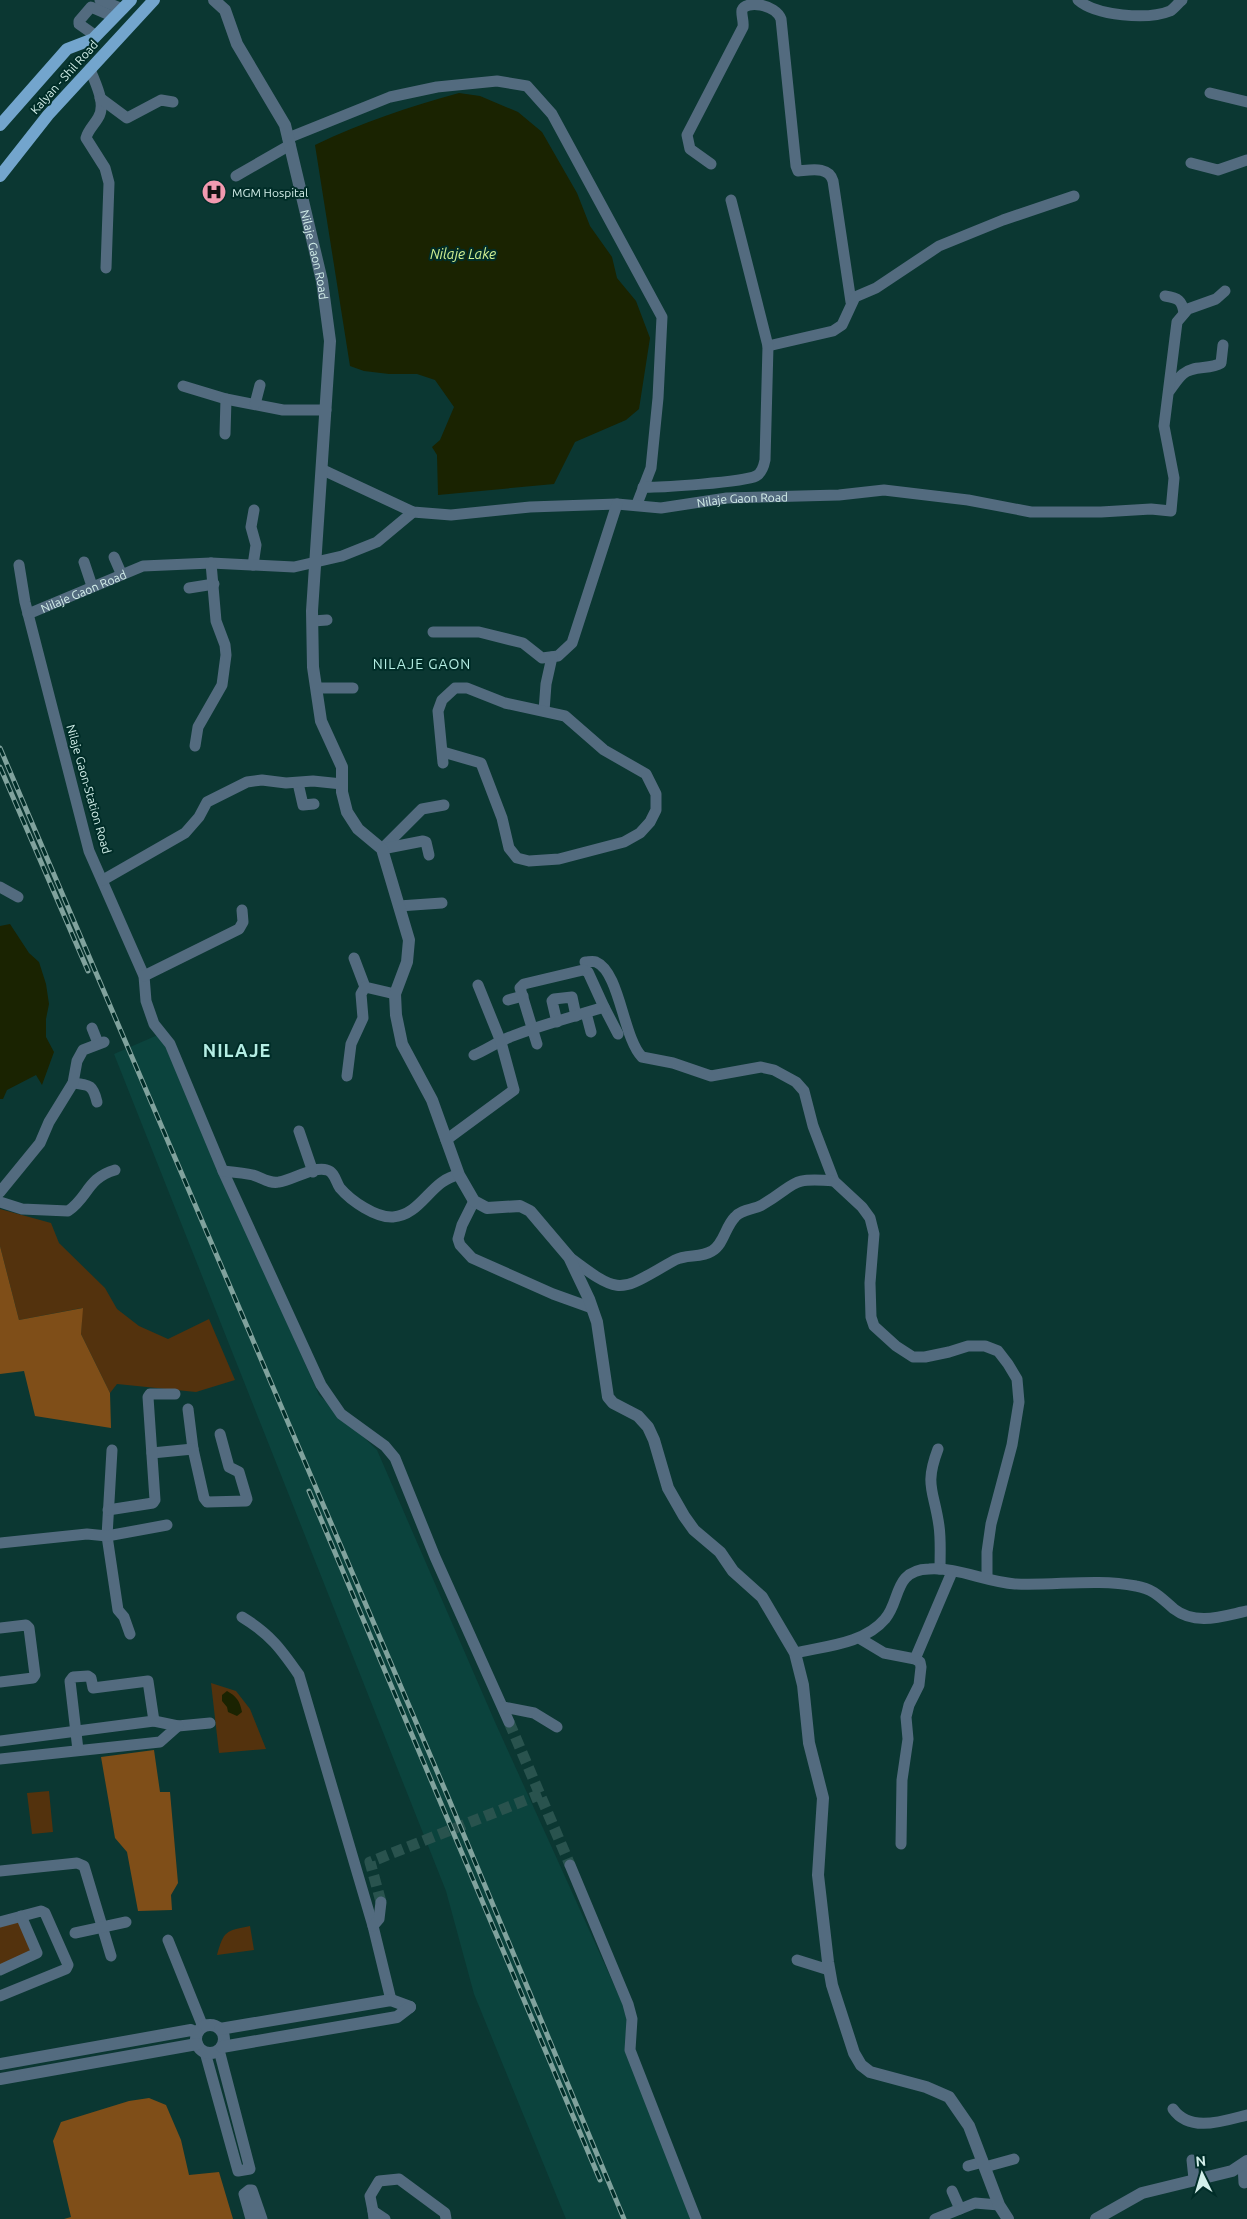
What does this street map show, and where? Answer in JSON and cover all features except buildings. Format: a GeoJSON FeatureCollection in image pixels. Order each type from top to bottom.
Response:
{"type":"FeatureCollection","features":[{"type":"Feature","properties":{"kind":"main road","name":"Kalyan - Shil Road"},"geometry":{"type":"LineString","coordinates":[[0,176],[48,115],[154,0]]}},
{"type":"Feature","properties":{"kind":"main road","name":"Kalyan - Shil Road"},"geometry":{"type":"LineString","coordinates":[[94,38],[123,9]]}},
{"type":"Feature","properties":{"kind":"main road"},"geometry":{"type":"LineString","coordinates":[[0,125],[67,49],[94,38]]}},
{"type":"Feature","properties":{"kind":"street"},"geometry":{"type":"LineString","coordinates":[[100,0],[123,9]]}},
{"type":"Feature","properties":{"kind":"street","name":"Nilaje Gaon Road"},"geometry":{"type":"LineString","coordinates":[[28,614],[121,573],[143,566],[211,563],[294,567],[315,562],[323,470],[330,340],[322,281],[284,125],[237,44],[226,10],[214,0]]}},
{"type":"Feature","properties":{"kind":"street"},"geometry":{"type":"LineString","coordinates":[[1078,0],[1107,13],[1150,15],[1171,10],[1182,0]]}},
{"type":"Feature","properties":{"kind":"street"},"geometry":{"type":"LineString","coordinates":[[711,164],[690,148],[687,135],[743,27],[742,11],[744,7],[749,3],[764,2],[778,12],[781,19],[796,166],[798,171],[825,171],[831,175],[833,181],[851,302]]}},
{"type":"Feature","properties":{"kind":"street"},"geometry":{"type":"LineString","coordinates":[[94,38],[79,24],[79,21],[91,7],[123,9]]}},
{"type":"Feature","properties":{"kind":"street"},"geometry":{"type":"LineString","coordinates":[[90,69],[100,98],[100,116],[88,131],[86,138],[106,168],[109,183],[106,268]]}},
{"type":"Feature","properties":{"kind":"street"},"geometry":{"type":"LineString","coordinates":[[236,176],[289,142],[390,97],[438,87],[497,81],[527,86],[552,114],[662,317],[658,398],[652,459],[636,504]]}},
{"type":"Feature","properties":{"kind":"street"},"geometry":{"type":"LineString","coordinates":[[1210,93],[1247,102]]}},
{"type":"Feature","properties":{"kind":"street"},"geometry":{"type":"LineString","coordinates":[[100,98],[127,118],[139,113],[149,104],[161,100],[173,102]]}},
{"type":"Feature","properties":{"kind":"street"},"geometry":{"type":"LineString","coordinates":[[1191,163],[1218,170],[1247,160]]}},
{"type":"Feature","properties":{"kind":"street"},"geometry":{"type":"LineString","coordinates":[[768,346],[833,331],[842,325],[851,302],[855,297],[876,288],[939,246],[1003,220],[1074,196]]}},
{"type":"Feature","properties":{"kind":"street"},"geometry":{"type":"LineString","coordinates":[[643,487],[732,480],[756,476],[763,469],[765,460],[768,346],[730,200]]}},
{"type":"Feature","properties":{"kind":"street"},"geometry":{"type":"LineString","coordinates":[[1169,391],[1177,322],[1188,308],[1216,299],[1225,291]]}},
{"type":"Feature","properties":{"kind":"street"},"geometry":{"type":"LineString","coordinates":[[1165,296],[1178,298],[1182,303],[1184,313]]}},
{"type":"Feature","properties":{"kind":"street"},"geometry":{"type":"LineString","coordinates":[[1169,391],[1184,373],[1197,368],[1215,366],[1221,362],[1223,345]]}},
{"type":"Feature","properties":{"kind":"street"},"geometry":{"type":"LineString","coordinates":[[255,404],[260,385]]}},
{"type":"Feature","properties":{"kind":"street"},"geometry":{"type":"LineString","coordinates":[[183,386],[226,399],[283,410],[326,410]]}},
{"type":"Feature","properties":{"kind":"street","name":"Nilaje Gaon Road"},"geometry":{"type":"LineString","coordinates":[[323,470],[413,512],[451,515],[530,507],[617,504],[636,504],[666,508],[731,497],[839,495],[884,490],[968,500],[1031,512],[1101,512],[1151,509],[1171,511],[1174,478],[1164,426],[1169,391]]}},
{"type":"Feature","properties":{"kind":"street"},"geometry":{"type":"LineString","coordinates":[[225,434],[226,399]]}},
{"type":"Feature","properties":{"kind":"street"},"geometry":{"type":"LineString","coordinates":[[731,497],[732,480]]}},
{"type":"Feature","properties":{"kind":"street"},"geometry":{"type":"LineString","coordinates":[[433,632],[479,632],[523,643],[542,658],[558,656],[572,643],[617,504]]}},
{"type":"Feature","properties":{"kind":"street"},"geometry":{"type":"LineString","coordinates":[[252,565],[256,545],[251,527],[254,510]]}},
{"type":"Feature","properties":{"kind":"street"},"geometry":{"type":"LineString","coordinates":[[413,512],[378,542],[342,556],[315,562],[313,667],[318,688],[321,721],[342,767],[342,784],[347,812],[358,829],[382,849],[409,940],[409,953],[395,994],[396,1014],[402,1044],[432,1100],[459,1175],[474,1201],[487,1208],[520,1206],[530,1211],[569,1257],[610,1285],[629,1285],[640,1282],[676,1260],[712,1251],[720,1244],[735,1216],[744,1210],[760,1206],[794,1182],[802,1179],[834,1181]]}},
{"type":"Feature","properties":{"kind":"street"},"geometry":{"type":"LineString","coordinates":[[114,557],[121,573]]}},
{"type":"Feature","properties":{"kind":"street"},"geometry":{"type":"LineString","coordinates":[[84,562],[92,586]]}},
{"type":"Feature","properties":{"kind":"street"},"geometry":{"type":"LineString","coordinates":[[195,746],[198,728],[222,685],[226,655],[225,645],[216,621],[211,563]]}},
{"type":"Feature","properties":{"kind":"street","name":"Nilaje Gaon-Station Road"},"geometry":{"type":"LineString","coordinates":[[19,565],[28,614],[89,851],[104,880],[144,976],[146,1001],[154,1024],[170,1044],[223,1171],[321,1385],[341,1414],[385,1446],[395,1458],[453,1597],[509,1722]]}},
{"type":"Feature","properties":{"kind":"street"},"geometry":{"type":"LineString","coordinates":[[189,588],[214,584]]}},
{"type":"Feature","properties":{"kind":"street"},"geometry":{"type":"LineString","coordinates":[[313,621],[327,620]]}},
{"type":"Feature","properties":{"kind":"street"},"geometry":{"type":"LineString","coordinates":[[544,711],[546,684],[552,657]]}},
{"type":"Feature","properties":{"kind":"street"},"geometry":{"type":"LineString","coordinates":[[318,688],[353,688]]}},
{"type":"Feature","properties":{"kind":"street"},"geometry":{"type":"LineString","coordinates":[[455,688],[467,688],[505,703],[544,711],[565,716],[604,750],[646,774],[656,794],[656,810],[650,822],[640,833],[624,842],[558,859],[529,861],[517,858],[509,848],[502,818],[491,792],[485,768],[481,763],[443,757],[438,711],[442,700],[455,688]]}},
{"type":"Feature","properties":{"kind":"street"},"geometry":{"type":"LineString","coordinates":[[104,880],[185,833],[199,817],[207,802],[255,780],[298,783],[313,781],[342,784]]}},
{"type":"Feature","properties":{"kind":"street"},"geometry":{"type":"LineString","coordinates":[[298,783],[303,805],[314,804]]}},
{"type":"Feature","properties":{"kind":"street"},"geometry":{"type":"LineString","coordinates":[[382,849],[422,809],[444,805]]}},
{"type":"Feature","properties":{"kind":"street"},"geometry":{"type":"LineString","coordinates":[[382,849],[423,841],[426,842],[429,855]]}},
{"type":"Feature","properties":{"kind":"street"},"geometry":{"type":"LineString","coordinates":[[0,887],[18,897]]}},
{"type":"Feature","properties":{"kind":"street"},"geometry":{"type":"LineString","coordinates":[[399,906],[442,903]]}},
{"type":"Feature","properties":{"kind":"street"},"geometry":{"type":"LineString","coordinates":[[144,976],[240,929],[243,922],[242,910]]}},
{"type":"Feature","properties":{"kind":"street"},"geometry":{"type":"LineString","coordinates":[[354,958],[365,987]]}},
{"type":"Feature","properties":{"kind":"street"},"geometry":{"type":"LineString","coordinates":[[585,962],[596,962],[612,981],[634,1045],[642,1057],[673,1063],[711,1076],[761,1067],[774,1070],[796,1082],[804,1091],[813,1126],[834,1181],[862,1206],[870,1218],[874,1234],[870,1283],[871,1317],[874,1326],[880,1334],[913,1357],[933,1356],[968,1346],[985,1346],[998,1351],[1017,1379],[1018,1402],[1012,1444],[993,1516],[987,1552],[987,1578]]}},
{"type":"Feature","properties":{"kind":"street"},"geometry":{"type":"LineString","coordinates":[[537,1044],[520,988],[524,984],[584,970],[588,972],[618,1034]]}},
{"type":"Feature","properties":{"kind":"street"},"geometry":{"type":"LineString","coordinates":[[446,1140],[514,1090],[478,985]]}},
{"type":"Feature","properties":{"kind":"street"},"geometry":{"type":"LineString","coordinates":[[365,987],[395,994]]}},
{"type":"Feature","properties":{"kind":"street"},"geometry":{"type":"LineString","coordinates":[[347,1076],[350,1044],[363,1018],[360,994],[365,987]]}},
{"type":"Feature","properties":{"kind":"street"},"geometry":{"type":"LineString","coordinates":[[508,1000],[522,996]]}},
{"type":"Feature","properties":{"kind":"street"},"geometry":{"type":"LineString","coordinates":[[557,1022],[552,1001],[554,999],[572,997],[591,1032]]}},
{"type":"Feature","properties":{"kind":"street"},"geometry":{"type":"LineString","coordinates":[[474,1055],[532,1030],[604,1007]]}},
{"type":"Feature","properties":{"kind":"street"},"geometry":{"type":"LineString","coordinates":[[0,1192],[40,1143],[49,1122],[73,1083],[77,1061],[83,1050],[101,1042],[92,1028]]}},
{"type":"Feature","properties":{"kind":"street"},"geometry":{"type":"LineString","coordinates":[[498,1044],[501,1066]]}},
{"type":"Feature","properties":{"kind":"street"},"geometry":{"type":"LineString","coordinates":[[73,1083],[90,1086],[94,1090],[97,1102]]}},
{"type":"Feature","properties":{"kind":"street"},"geometry":{"type":"LineString","coordinates":[[299,1131],[313,1172]]}},
{"type":"Feature","properties":{"kind":"street"},"geometry":{"type":"LineString","coordinates":[[0,1202],[22,1208],[68,1211],[74,1208],[89,1186],[104,1173],[115,1170]]}},
{"type":"Feature","properties":{"kind":"street"},"geometry":{"type":"LineString","coordinates":[[223,1171],[254,1175],[274,1183],[313,1172],[328,1170],[332,1173],[340,1188],[363,1206],[383,1217],[394,1217],[414,1209],[444,1179],[459,1175]]}},
{"type":"Feature","properties":{"kind":"street"},"geometry":{"type":"LineString","coordinates":[[474,1201],[462,1225],[458,1240],[472,1258],[552,1294],[592,1308]]}},
{"type":"Feature","properties":{"kind":"street"},"geometry":{"type":"LineString","coordinates":[[569,1257],[597,1322],[608,1397],[613,1403],[638,1416],[648,1427],[654,1440],[668,1488],[684,1516],[694,1530],[720,1552],[733,1571],[762,1597],[795,1653],[803,1685],[809,1744],[823,1798],[818,1875],[829,1970],[854,2053],[861,2065],[870,2072],[926,2088],[949,2097],[969,2126],[999,2205],[1008,2219]]}},
{"type":"Feature","properties":{"kind":"street"},"geometry":{"type":"LineString","coordinates":[[108,1510],[153,1503],[155,1500],[148,1397],[150,1394],[175,1394]]}},
{"type":"Feature","properties":{"kind":"street"},"geometry":{"type":"LineString","coordinates":[[188,1409],[193,1449],[204,1498],[207,1502],[246,1501],[247,1498],[239,1472],[229,1467],[220,1434]]}},
{"type":"Feature","properties":{"kind":"street"},"geometry":{"type":"LineString","coordinates":[[152,1453],[193,1449]]}},
{"type":"Feature","properties":{"kind":"street"},"geometry":{"type":"LineString","coordinates":[[915,1659],[946,1571],[939,1526],[929,1487],[931,1470],[938,1449]]}},
{"type":"Feature","properties":{"kind":"street"},"geometry":{"type":"LineString","coordinates":[[112,1450],[106,1536],[118,1610],[124,1617],[130,1634]]}},
{"type":"Feature","properties":{"kind":"street"},"geometry":{"type":"LineString","coordinates":[[0,1543],[86,1534],[106,1536],[167,1525]]}},
{"type":"Feature","properties":{"kind":"street"},"geometry":{"type":"LineString","coordinates":[[795,1653],[859,1638],[873,1631],[887,1618],[898,1588],[911,1574],[928,1568],[1012,1584],[1095,1583],[1135,1586],[1152,1590],[1175,1610],[1202,1619],[1247,1611]]}},
{"type":"Feature","properties":{"kind":"street"},"geometry":{"type":"LineString","coordinates":[[242,1617],[264,1630],[299,1675],[373,1926],[390,2000]]}},
{"type":"Feature","properties":{"kind":"street"},"geometry":{"type":"LineString","coordinates":[[0,1628],[26,1625],[29,1628],[34,1675],[33,1678],[0,1682]]}},
{"type":"Feature","properties":{"kind":"street"},"geometry":{"type":"LineString","coordinates":[[859,1638],[884,1653],[915,1659],[920,1662],[921,1677],[906,1717],[908,1739],[902,1780],[901,1844]]}},
{"type":"Feature","properties":{"kind":"street"},"geometry":{"type":"LineString","coordinates":[[78,1750],[70,1681],[73,1677],[88,1676],[91,1678],[93,1688],[148,1681],[150,1683],[154,1721]]}},
{"type":"Feature","properties":{"kind":"street"},"geometry":{"type":"LineString","coordinates":[[503,1707],[534,1714],[557,1727]]}},
{"type":"Feature","properties":{"kind":"street"},"geometry":{"type":"LineString","coordinates":[[0,1741],[154,1721],[178,1726],[210,1723]]}},
{"type":"Feature","properties":{"kind":"street"},"geometry":{"type":"LineString","coordinates":[[0,1759],[160,1742],[178,1726]]}},
{"type":"Feature","properties":{"kind":"street"},"geometry":{"type":"LineString","coordinates":[[119,1727],[121,1746]]}},
{"type":"Feature","properties":{"kind":"street"},"geometry":{"type":"LineString","coordinates":[[0,1871],[77,1863],[84,1866],[111,1956]]}},
{"type":"Feature","properties":{"kind":"street"},"geometry":{"type":"LineString","coordinates":[[570,1865],[628,2004],[632,2019],[630,2050],[696,2219]]}},
{"type":"Feature","properties":{"kind":"street"},"geometry":{"type":"LineString","coordinates":[[373,1926],[379,1919],[381,1902]]}},
{"type":"Feature","properties":{"kind":"street"},"geometry":{"type":"LineString","coordinates":[[0,1922],[41,1911],[45,1912],[68,1964],[66,1970],[0,1996]]}},
{"type":"Feature","properties":{"kind":"street"},"geometry":{"type":"LineString","coordinates":[[0,1970],[37,1953],[21,1916]]}},
{"type":"Feature","properties":{"kind":"street"},"geometry":{"type":"LineString","coordinates":[[75,1933],[126,1922]]}},
{"type":"Feature","properties":{"kind":"street"},"geometry":{"type":"LineString","coordinates":[[168,1940],[200,2039],[238,2171],[250,2168],[220,2049],[224,2038],[220,2029]]}},
{"type":"Feature","properties":{"kind":"street"},"geometry":{"type":"LineString","coordinates":[[797,1960],[829,1970]]}},
{"type":"Feature","properties":{"kind":"street"},"geometry":{"type":"LineString","coordinates":[[0,2064],[191,2030],[200,2039],[210,2053],[220,2049],[397,2017],[410,2007],[390,2000],[220,2029],[212,2025],[200,2039],[0,2079]]}},
{"type":"Feature","properties":{"kind":"street"},"geometry":{"type":"LineString","coordinates":[[1173,2109],[1184,2121],[1190,2123],[1223,2121],[1247,2115]]}},
{"type":"Feature","properties":{"kind":"street"},"geometry":{"type":"LineString","coordinates":[[968,2166],[1014,2159]]}},
{"type":"Feature","properties":{"kind":"street"},"geometry":{"type":"LineString","coordinates":[[1192,2160],[1194,2180]]}},
{"type":"Feature","properties":{"kind":"street"},"geometry":{"type":"LineString","coordinates":[[1096,2219],[1137,2194],[1232,2171],[1245,2162]]}},
{"type":"Feature","properties":{"kind":"street"},"geometry":{"type":"LineString","coordinates":[[1244,2182],[1245,2162]]}},
{"type":"Feature","properties":{"kind":"street"},"geometry":{"type":"LineString","coordinates":[[385,2219],[373,2215],[370,2196],[379,2181],[400,2179],[445,2213],[446,2219]]}},
{"type":"Feature","properties":{"kind":"street"},"geometry":{"type":"LineString","coordinates":[[251,2219],[244,2194],[249,2190],[252,2190],[262,2219]]}},
{"type":"Feature","properties":{"kind":"street"},"geometry":{"type":"LineString","coordinates":[[952,2191],[960,2208]]}},
{"type":"Feature","properties":{"kind":"street"},"geometry":{"type":"LineString","coordinates":[[935,2219],[975,2203],[999,2205]]}},
{"type":"Feature","properties":{"kind":"shaded area"},"geometry":{"type":"Polygon","coordinates":[[[160,1034],[319,1395],[377,1450],[495,1722],[629,2018],[626,2051],[692,2219],[566,2219],[474,1994],[446,1891],[114,1054],[160,1034]]]}},
{"type":"Feature","properties":{"kind":"shaded area"},"geometry":{"type":"Polygon","coordinates":[[[0,1209],[51,1223],[59,1243],[105,1288],[117,1309],[139,1326],[168,1339],[209,1319],[235,1380],[196,1392],[117,1384],[110,1393],[81,1334],[82,1308],[19,1320],[0,1246],[0,1209]]]}},
{"type":"Feature","properties":{"kind":"shaded area"},"geometry":{"type":"Polygon","coordinates":[[[0,1246],[19,1320],[83,1308],[81,1334],[110,1393],[111,1428],[35,1416],[24,1371],[0,1374],[0,1246]]]}},
{"type":"Feature","properties":{"kind":"shaded area"},"geometry":{"type":"Polygon","coordinates":[[[211,1683],[236,1691],[250,1709],[266,1749],[219,1753],[211,1683]]]}},
{"type":"Feature","properties":{"kind":"shaded area"},"geometry":{"type":"Polygon","coordinates":[[[154,1750],[160,1792],[170,1792],[178,1883],[171,1895],[172,1910],[138,1911],[127,1852],[115,1838],[101,1757],[154,1750]]]}},
{"type":"Feature","properties":{"kind":"shaded area"},"geometry":{"type":"Polygon","coordinates":[[[49,1791],[53,1832],[32,1834],[27,1793],[49,1791]]]}},
{"type":"Feature","properties":{"kind":"shaded area"},"geometry":{"type":"Polygon","coordinates":[[[19,1919],[34,1953],[0,1968],[0,1927],[19,1919]]]}},
{"type":"Feature","properties":{"kind":"shaded area"},"geometry":{"type":"Polygon","coordinates":[[[250,1926],[254,1950],[217,1955],[227,1933],[250,1926]]]}},
{"type":"Feature","properties":{"kind":"shaded area"},"geometry":{"type":"Polygon","coordinates":[[[149,2098],[166,2105],[181,2140],[189,2175],[219,2172],[233,2219],[64,2219],[71,2217],[53,2141],[61,2122],[129,2101],[149,2098]]]}},
{"type":"Feature","properties":{"kind":"water","name":"Nilaje Lake"},"geometry":{"type":"Polygon","coordinates":[[[459,93],[480,96],[518,112],[542,132],[577,193],[590,226],[612,257],[617,278],[636,301],[650,338],[639,409],[626,420],[575,442],[554,484],[438,495],[437,455],[432,447],[440,440],[454,407],[435,380],[417,374],[389,374],[364,371],[350,366],[315,145],[350,129],[386,116],[459,93]]]}},
{"type":"Feature","properties":{"kind":"water"},"geometry":{"type":"Polygon","coordinates":[[[10,924],[29,953],[39,962],[46,984],[49,1004],[46,1019],[46,1037],[54,1052],[42,1085],[36,1075],[7,1090],[3,1099],[0,1099],[0,926],[10,924]]]}},
{"type":"Feature","properties":{"kind":"water"},"geometry":{"type":"Polygon","coordinates":[[[227,1691],[239,1702],[242,1712],[237,1716],[228,1712],[227,1707],[222,1701],[222,1695],[227,1691]]]}},
{"type":"Feature","properties":{"kind":"tunnel"},"geometry":{"type":"LineString","coordinates":[[509,1722],[570,1865]]}},
{"type":"Feature","properties":{"kind":"tunnel"},"geometry":{"type":"LineString","coordinates":[[381,1902],[370,1862],[541,1794]]}},
{"type":"Feature","properties":{"kind":"railway"},"geometry":{"type":"LineString","coordinates":[[0,748],[448,1797],[624,2219]]}},
{"type":"Feature","properties":{"kind":"railway"},"geometry":{"type":"LineString","coordinates":[[0,767],[88,971]]}},
{"type":"Feature","properties":{"kind":"railway"},"geometry":{"type":"LineString","coordinates":[[309,1491],[600,2180]]}},
{"type":"Feature","properties":{"kind":"place","name":"MGM Hospital"},"geometry":{"type":"Point","coordinates":[214,192]}},
{"type":"Feature","properties":{"kind":"district","name":"NILAJE GAON"},"geometry":{"type":"Point","coordinates":[422,664]}},
{"type":"Feature","properties":{"kind":"district","name":"NILAJE"},"geometry":{"type":"Point","coordinates":[237,1050]}}]}
